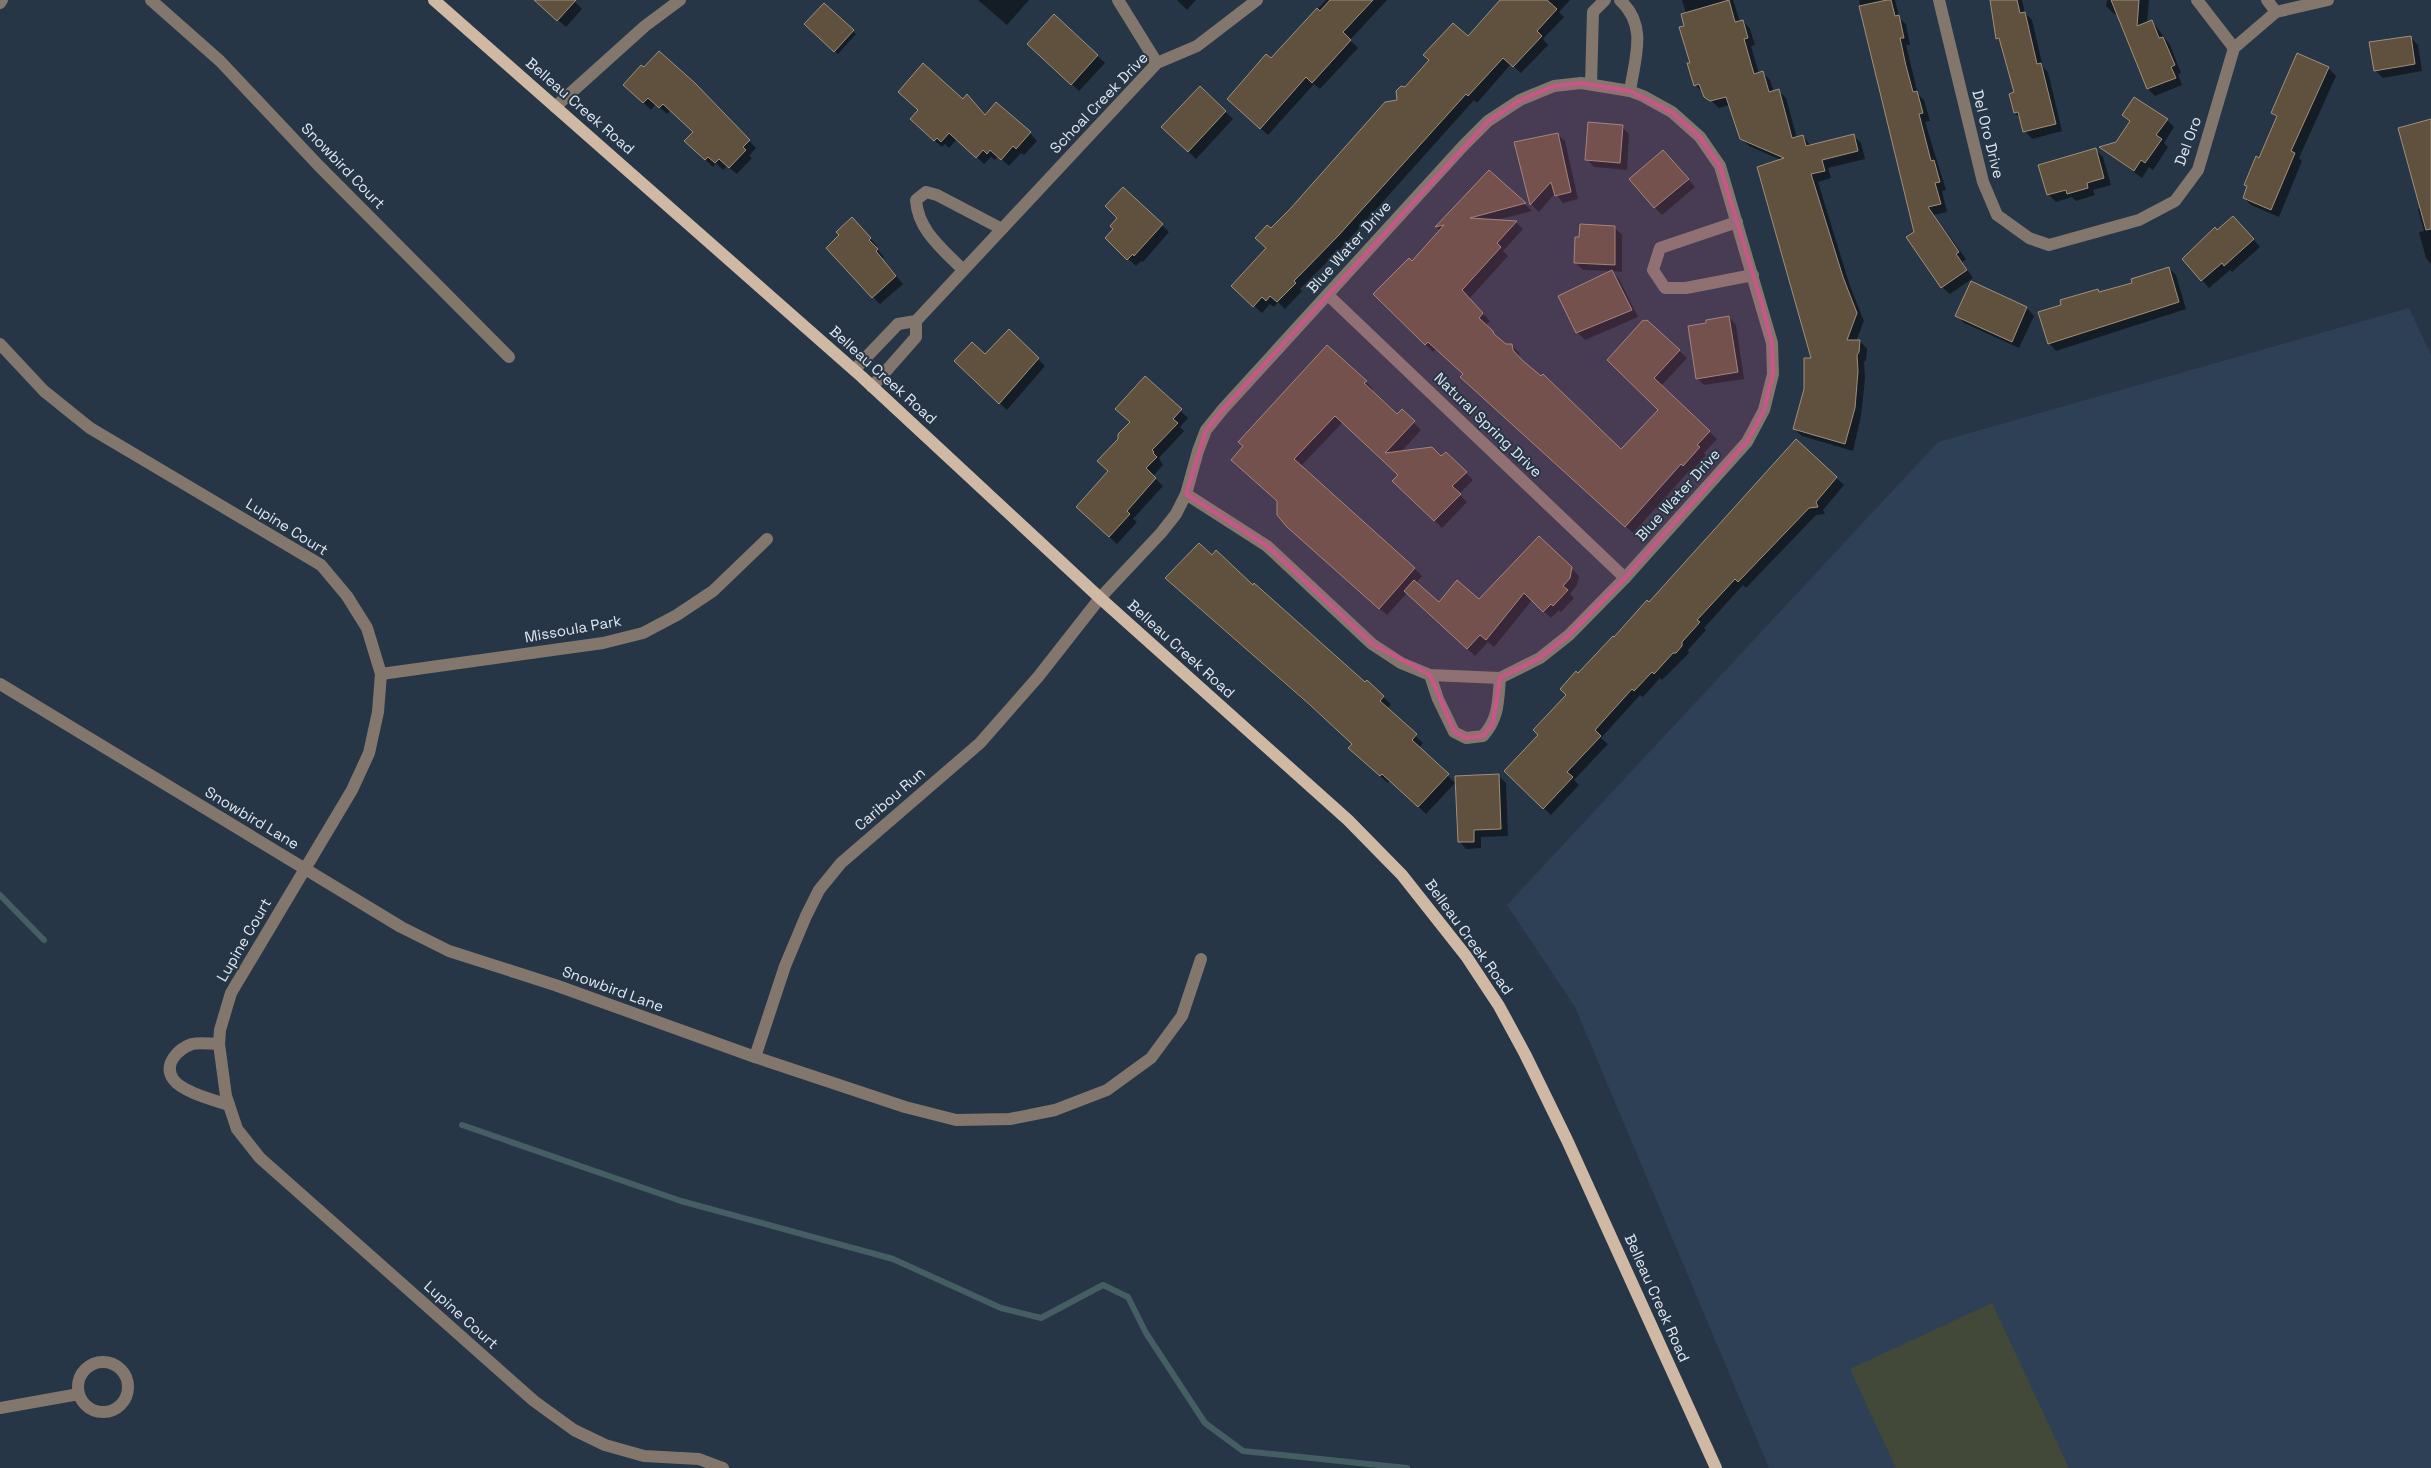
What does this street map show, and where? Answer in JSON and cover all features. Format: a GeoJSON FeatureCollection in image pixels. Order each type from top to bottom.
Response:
{"type":"FeatureCollection","features":[{"type":"Feature","properties":{"kind":"main road","name":"Belleau Creek Road"},"geometry":{"type":"LineString","coordinates":[[434,0],[854,370],[1100,598],[1348,820],[1402,875],[1466,956],[1499,1006],[1550,1106],[1716,1468]]}},
{"type":"Feature","properties":{"kind":"street","name":"Snowbird Court"},"geometry":{"type":"LineString","coordinates":[[150,0],[220,61],[319,166],[509,357]]}},
{"type":"Feature","properties":{"kind":"street"},"geometry":{"type":"LineString","coordinates":[[556,107],[646,26],[680,0]]}},
{"type":"Feature","properties":{"kind":"street"},"geometry":{"type":"LineString","coordinates":[[1118,0],[1157,63]]}},
{"type":"Feature","properties":{"kind":"street","name":"Schoal Creek Drive"},"geometry":{"type":"LineString","coordinates":[[854,370],[898,324],[916,321],[1157,63],[1197,46],[1257,0]]}},
{"type":"Feature","properties":{"kind":"street"},"geometry":{"type":"LineString","coordinates":[[1592,84],[1593,12],[1605,0]]}},
{"type":"Feature","properties":{"kind":"street"},"geometry":{"type":"LineString","coordinates":[[1620,0],[1635,17],[1638,33],[1630,90]]}},
{"type":"Feature","properties":{"kind":"street","name":"Del Oro Drive"},"geometry":{"type":"LineString","coordinates":[[1939,0],[1983,182],[1997,215],[2029,238],[2049,245]]}},
{"type":"Feature","properties":{"kind":"street"},"geometry":{"type":"LineString","coordinates":[[2197,0],[2234,48]]}},
{"type":"Feature","properties":{"kind":"street"},"geometry":{"type":"LineString","coordinates":[[2267,0],[2276,12],[2328,0]]}},
{"type":"Feature","properties":{"kind":"street","name":"Del Oro"},"geometry":{"type":"LineString","coordinates":[[2049,245],[2140,220],[2174,201],[2198,170],[2234,48],[2257,26],[2276,12]]}},
{"type":"Feature","properties":{"kind":"street","name":"Blue Water Drive"},"geometry":{"type":"LineString","coordinates":[[1100,598],[1176,514],[1186,494],[1206,430],[1488,121],[1520,100],[1554,86],[1592,84],[1630,90],[1672,112],[1700,137],[1720,166],[1772,344],[1773,374],[1764,410],[1747,442],[1625,578],[1569,635],[1540,658],[1500,678],[1430,675],[1401,663],[1372,644],[1267,546],[1186,494]]}},
{"type":"Feature","properties":{"kind":"street"},"geometry":{"type":"LineString","coordinates":[[963,270],[930,236],[920,222],[916,200],[926,192],[937,195],[1002,229]]}},
{"type":"Feature","properties":{"kind":"street"},"geometry":{"type":"LineString","coordinates":[[1737,222],[1660,248],[1653,270],[1665,288],[1686,288],[1753,275]]}},
{"type":"Feature","properties":{"kind":"street","name":"Natural Spring Drive"},"geometry":{"type":"LineString","coordinates":[[1328,295],[1625,578]]}},
{"type":"Feature","properties":{"kind":"street","name":"Schoal Creek Drive"},"geometry":{"type":"LineString","coordinates":[[872,387],[916,337],[916,321]]}},
{"type":"Feature","properties":{"kind":"street","name":"Lupine Court"},"geometry":{"type":"LineString","coordinates":[[0,344],[44,391],[90,428],[321,565],[347,596],[367,628],[381,674],[378,712],[369,754],[352,790],[231,994],[220,1030],[219,1044],[229,1105],[237,1129],[260,1158],[534,1401],[574,1430],[605,1445],[644,1456],[699,1460],[722,1468]]}},
{"type":"Feature","properties":{"kind":"street","name":"Missoula Park"},"geometry":{"type":"LineString","coordinates":[[381,674],[603,643],[643,633],[677,615],[713,592],[767,539]]}},
{"type":"Feature","properties":{"kind":"street","name":"Caribou Run"},"geometry":{"type":"LineString","coordinates":[[755,1058],[785,966],[819,890],[841,863],[980,743],[1038,677],[1100,598]]}},
{"type":"Feature","properties":{"kind":"street"},"geometry":{"type":"LineString","coordinates":[[1430,675],[1438,698],[1454,732],[1466,738],[1483,736],[1493,724],[1498,708],[1500,678]]}},
{"type":"Feature","properties":{"kind":"street","name":"Snowbird Lane"},"geometry":{"type":"LineString","coordinates":[[0,684],[401,927],[449,951],[555,985],[755,1058],[905,1107],[956,1120],[1010,1119],[1055,1110],[1107,1090],[1151,1058],[1182,1016],[1201,958]]}},
{"type":"Feature","properties":{"kind":"street"},"geometry":{"type":"LineString","coordinates":[[219,1044],[192,1044],[173,1056],[169,1066],[173,1080],[191,1092],[229,1105]]}},
{"type":"Feature","properties":{"kind":"street"},"geometry":{"type":"LineString","coordinates":[[0,1408],[79,1394]]}},
{"type":"Feature","properties":{"kind":"highlighted area"},"geometry":{"type":"Polygon","coordinates":[[[1581,83],[1630,91],[1672,112],[1700,137],[1720,166],[1772,343],[1773,374],[1764,410],[1747,442],[1625,578],[1569,635],[1540,658],[1500,678],[1493,724],[1483,736],[1466,738],[1454,732],[1430,675],[1372,644],[1267,546],[1186,494],[1206,430],[1223,409],[1488,121],[1520,100],[1554,86],[1581,83]]]}},
{"type":"Feature","properties":{"kind":"shaded area"},"geometry":{"type":"Polygon","coordinates":[[[2409,308],[2431,355],[2431,1468],[1769,1468],[1575,1007],[1507,905],[1938,442],[2409,308]]]}},
{"type":"Feature","properties":{"kind":"green space"},"geometry":{"type":"Polygon","coordinates":[[[1992,1303],[2069,1468],[1896,1468],[1850,1369],[1992,1303]]]}},
{"type":"Feature","properties":{"kind":"building"},"geometry":{"type":"Polygon","coordinates":[[[534,0],[576,0],[557,21],[534,0]]]}},
{"type":"Feature","properties":{"kind":"building"},"geometry":{"type":"Polygon","coordinates":[[[1330,0],[1373,0],[1343,32],[1351,40],[1312,83],[1306,77],[1260,129],[1227,99],[1266,54],[1271,58],[1317,8],[1320,11],[1330,0]]]}},
{"type":"Feature","properties":{"kind":"building"},"geometry":{"type":"Polygon","coordinates":[[[1500,0],[1547,0],[1557,9],[1537,31],[1542,36],[1513,67],[1503,58],[1468,96],[1466,94],[1338,236],[1294,281],[1296,283],[1277,302],[1270,296],[1266,301],[1262,297],[1253,307],[1231,286],[1266,248],[1255,238],[1267,225],[1271,228],[1290,209],[1385,102],[1397,100],[1396,91],[1401,86],[1405,87],[1429,60],[1423,55],[1453,23],[1468,36],[1500,0]]]}},
{"type":"Feature","properties":{"kind":"building"},"geometry":{"type":"Polygon","coordinates":[[[1729,0],[1735,22],[1743,20],[1748,38],[1744,39],[1754,74],[1763,71],[1769,92],[1779,89],[1792,138],[1803,135],[1806,146],[1854,134],[1858,151],[1822,160],[1825,171],[1811,174],[1843,277],[1857,313],[1847,340],[1860,340],[1857,355],[1858,371],[1855,408],[1845,444],[1793,429],[1804,389],[1804,358],[1811,358],[1757,167],[1784,158],[1740,139],[1726,97],[1710,101],[1704,97],[1699,84],[1694,86],[1687,63],[1690,63],[1679,27],[1684,26],[1681,14],[1729,0]]]}},
{"type":"Feature","properties":{"kind":"building"},"geometry":{"type":"Polygon","coordinates":[[[1891,0],[1895,16],[1899,15],[1904,38],[1900,38],[1906,66],[1913,92],[1917,91],[1923,113],[1919,114],[1931,161],[1934,160],[1940,182],[1935,183],[1941,204],[1928,207],[1959,252],[1956,254],[1967,270],[1941,288],[1906,237],[1914,232],[1859,6],[1891,0]]]}},
{"type":"Feature","properties":{"kind":"building"},"geometry":{"type":"Polygon","coordinates":[[[1990,0],[2017,0],[2020,13],[2025,12],[2037,64],[2041,63],[2056,124],[2023,132],[2018,112],[2014,113],[2009,94],[2014,92],[1999,38],[1996,39],[1990,0]]]}},
{"type":"Feature","properties":{"kind":"building"},"geometry":{"type":"Polygon","coordinates":[[[2111,0],[2139,0],[2137,26],[2152,20],[2159,38],[2163,37],[2175,65],[2171,67],[2176,78],[2147,89],[2111,0]]]}},
{"type":"Feature","properties":{"kind":"building"},"geometry":{"type":"Polygon","coordinates":[[[824,3],[854,30],[834,52],[804,24],[824,3]]]}},
{"type":"Feature","properties":{"kind":"building"},"geometry":{"type":"Polygon","coordinates":[[[1054,14],[1098,55],[1071,85],[1027,44],[1054,14]]]}},
{"type":"Feature","properties":{"kind":"building"},"geometry":{"type":"Polygon","coordinates":[[[2411,36],[2415,64],[2374,71],[2369,42],[2411,36]]]}},
{"type":"Feature","properties":{"kind":"building"},"geometry":{"type":"Polygon","coordinates":[[[659,51],[695,83],[750,140],[743,147],[746,150],[729,168],[719,159],[715,163],[708,157],[705,160],[684,141],[693,132],[663,104],[659,108],[648,98],[643,103],[623,85],[641,65],[644,67],[659,51]]]}},
{"type":"Feature","properties":{"kind":"building"},"geometry":{"type":"Polygon","coordinates":[[[2297,53],[2329,67],[2291,151],[2295,153],[2271,210],[2243,198],[2247,186],[2244,185],[2256,156],[2259,158],[2277,116],[2271,113],[2297,53]]]}},
{"type":"Feature","properties":{"kind":"building"},"geometry":{"type":"Polygon","coordinates":[[[923,63],[963,99],[967,94],[985,115],[996,102],[1031,132],[1016,149],[1013,146],[1001,160],[990,150],[987,154],[983,150],[976,158],[949,133],[941,142],[937,138],[934,141],[910,119],[918,110],[898,92],[923,63]]]}},
{"type":"Feature","properties":{"kind":"building"},"geometry":{"type":"Polygon","coordinates":[[[1200,86],[1226,111],[1188,152],[1161,127],[1200,86]]]}},
{"type":"Feature","properties":{"kind":"building"},"geometry":{"type":"Polygon","coordinates":[[[2134,97],[2168,119],[2156,135],[2162,139],[2145,163],[2141,160],[2134,171],[2099,147],[2116,142],[2130,121],[2122,115],[2134,97]]]}},
{"type":"Feature","properties":{"kind":"building"},"geometry":{"type":"Polygon","coordinates":[[[2431,119],[2431,229],[2426,230],[2398,128],[2431,119]]]}},
{"type":"Feature","properties":{"kind":"building"},"geometry":{"type":"Polygon","coordinates":[[[1588,122],[1623,125],[1620,163],[1585,160],[1588,122]]]}},
{"type":"Feature","properties":{"kind":"building"},"geometry":{"type":"Polygon","coordinates":[[[1558,133],[1571,192],[1555,196],[1551,182],[1530,205],[1514,142],[1558,133]]]}},
{"type":"Feature","properties":{"kind":"building"},"geometry":{"type":"Polygon","coordinates":[[[2096,148],[2104,178],[2087,183],[2088,188],[2067,194],[2066,190],[2047,195],[2038,165],[2096,148]]]}},
{"type":"Feature","properties":{"kind":"building"},"geometry":{"type":"Polygon","coordinates":[[[1663,150],[1689,179],[1654,208],[1629,179],[1663,150]]]}},
{"type":"Feature","properties":{"kind":"building"},"geometry":{"type":"Polygon","coordinates":[[[1489,170],[1526,203],[1470,218],[1517,221],[1497,243],[1501,247],[1462,290],[1483,313],[1479,318],[1494,334],[1506,344],[1512,344],[1513,350],[1522,360],[1541,376],[1543,374],[1621,449],[1658,410],[1607,360],[1643,320],[1647,320],[1680,350],[1654,378],[1710,431],[1697,445],[1700,447],[1683,466],[1681,464],[1625,527],[1460,377],[1463,374],[1428,342],[1425,345],[1373,294],[1409,258],[1412,261],[1444,225],[1435,227],[1489,170]]]}},
{"type":"Feature","properties":{"kind":"building"},"geometry":{"type":"Polygon","coordinates":[[[1123,187],[1163,224],[1134,256],[1133,254],[1127,260],[1105,238],[1113,229],[1110,226],[1117,218],[1105,206],[1123,187]]]}},
{"type":"Feature","properties":{"kind":"building"},"geometry":{"type":"Polygon","coordinates":[[[2233,216],[2254,239],[2224,266],[2222,263],[2201,281],[2182,259],[2215,227],[2217,230],[2233,216]]]}},
{"type":"Feature","properties":{"kind":"building"},"geometry":{"type":"Polygon","coordinates":[[[852,217],[871,238],[869,240],[878,249],[876,251],[896,276],[872,298],[826,248],[839,235],[836,232],[852,217]]]}},
{"type":"Feature","properties":{"kind":"building"},"geometry":{"type":"Polygon","coordinates":[[[1580,224],[1615,226],[1615,265],[1574,263],[1575,237],[1579,237],[1580,224]]]}},
{"type":"Feature","properties":{"kind":"building"},"geometry":{"type":"Polygon","coordinates":[[[2169,267],[2179,302],[2048,344],[2038,312],[2061,305],[2060,300],[2098,289],[2099,292],[2132,283],[2131,279],[2169,267]]]}},
{"type":"Feature","properties":{"kind":"building"},"geometry":{"type":"Polygon","coordinates":[[[1612,270],[1632,310],[1576,333],[1558,296],[1612,270]]]}},
{"type":"Feature","properties":{"kind":"building"},"geometry":{"type":"Polygon","coordinates":[[[1971,281],[2027,307],[2012,342],[1955,316],[1971,281]]]}},
{"type":"Feature","properties":{"kind":"building"},"geometry":{"type":"Polygon","coordinates":[[[1729,316],[1738,372],[1696,379],[1688,326],[1706,323],[1706,320],[1729,316]]]}},
{"type":"Feature","properties":{"kind":"building"},"geometry":{"type":"Polygon","coordinates":[[[1009,329],[1039,358],[999,404],[954,361],[972,342],[985,354],[1009,329]]]}},
{"type":"Feature","properties":{"kind":"building"},"geometry":{"type":"Polygon","coordinates":[[[1327,345],[1367,381],[1364,383],[1397,414],[1402,409],[1415,421],[1385,453],[1432,447],[1441,456],[1446,452],[1467,472],[1452,486],[1461,494],[1434,521],[1392,481],[1398,475],[1335,416],[1294,459],[1415,568],[1379,609],[1287,527],[1277,515],[1277,501],[1231,460],[1243,446],[1238,442],[1327,345]]]}},
{"type":"Feature","properties":{"kind":"building"},"geometry":{"type":"Polygon","coordinates":[[[1145,376],[1182,409],[1173,419],[1178,423],[1152,450],[1157,457],[1146,468],[1156,478],[1127,511],[1130,514],[1109,537],[1076,507],[1108,471],[1097,461],[1118,439],[1118,434],[1130,422],[1115,409],[1145,376]]]}},
{"type":"Feature","properties":{"kind":"building"},"geometry":{"type":"Polygon","coordinates":[[[1796,439],[1837,477],[1816,502],[1818,507],[1809,508],[1738,582],[1735,579],[1697,620],[1700,622],[1682,642],[1682,646],[1676,653],[1673,653],[1654,674],[1652,672],[1634,691],[1632,689],[1595,730],[1601,736],[1567,772],[1573,777],[1543,809],[1504,771],[1538,735],[1533,730],[1566,695],[1560,689],[1576,671],[1578,673],[1614,637],[1647,600],[1649,602],[1796,439]]]}},
{"type":"Feature","properties":{"kind":"building"},"geometry":{"type":"Polygon","coordinates":[[[1539,536],[1572,567],[1570,578],[1563,586],[1568,590],[1553,606],[1551,604],[1543,612],[1524,593],[1486,640],[1480,635],[1467,649],[1404,591],[1414,580],[1439,602],[1457,580],[1479,599],[1539,536]]]}},
{"type":"Feature","properties":{"kind":"building"},"geometry":{"type":"Polygon","coordinates":[[[1199,543],[1212,555],[1216,550],[1253,585],[1254,583],[1365,682],[1367,680],[1384,696],[1380,701],[1417,734],[1412,740],[1449,774],[1418,807],[1382,774],[1380,776],[1348,748],[1352,744],[1165,578],[1199,543]]]}},
{"type":"Feature","properties":{"kind":"building"},"geometry":{"type":"Polygon","coordinates":[[[1499,774],[1501,829],[1474,830],[1474,842],[1458,842],[1455,776],[1499,774]]]}},
{"type":"Feature","properties":{"kind":"waterway"},"geometry":{"type":"LineString","coordinates":[[0,895],[44,940]]}},
{"type":"Feature","properties":{"kind":"waterway"},"geometry":{"type":"LineString","coordinates":[[462,1125],[681,1201],[893,1259],[1001,1308],[1041,1318],[1103,1285],[1128,1297],[1146,1333],[1205,1423],[1243,1451],[1407,1468]]}}]}
